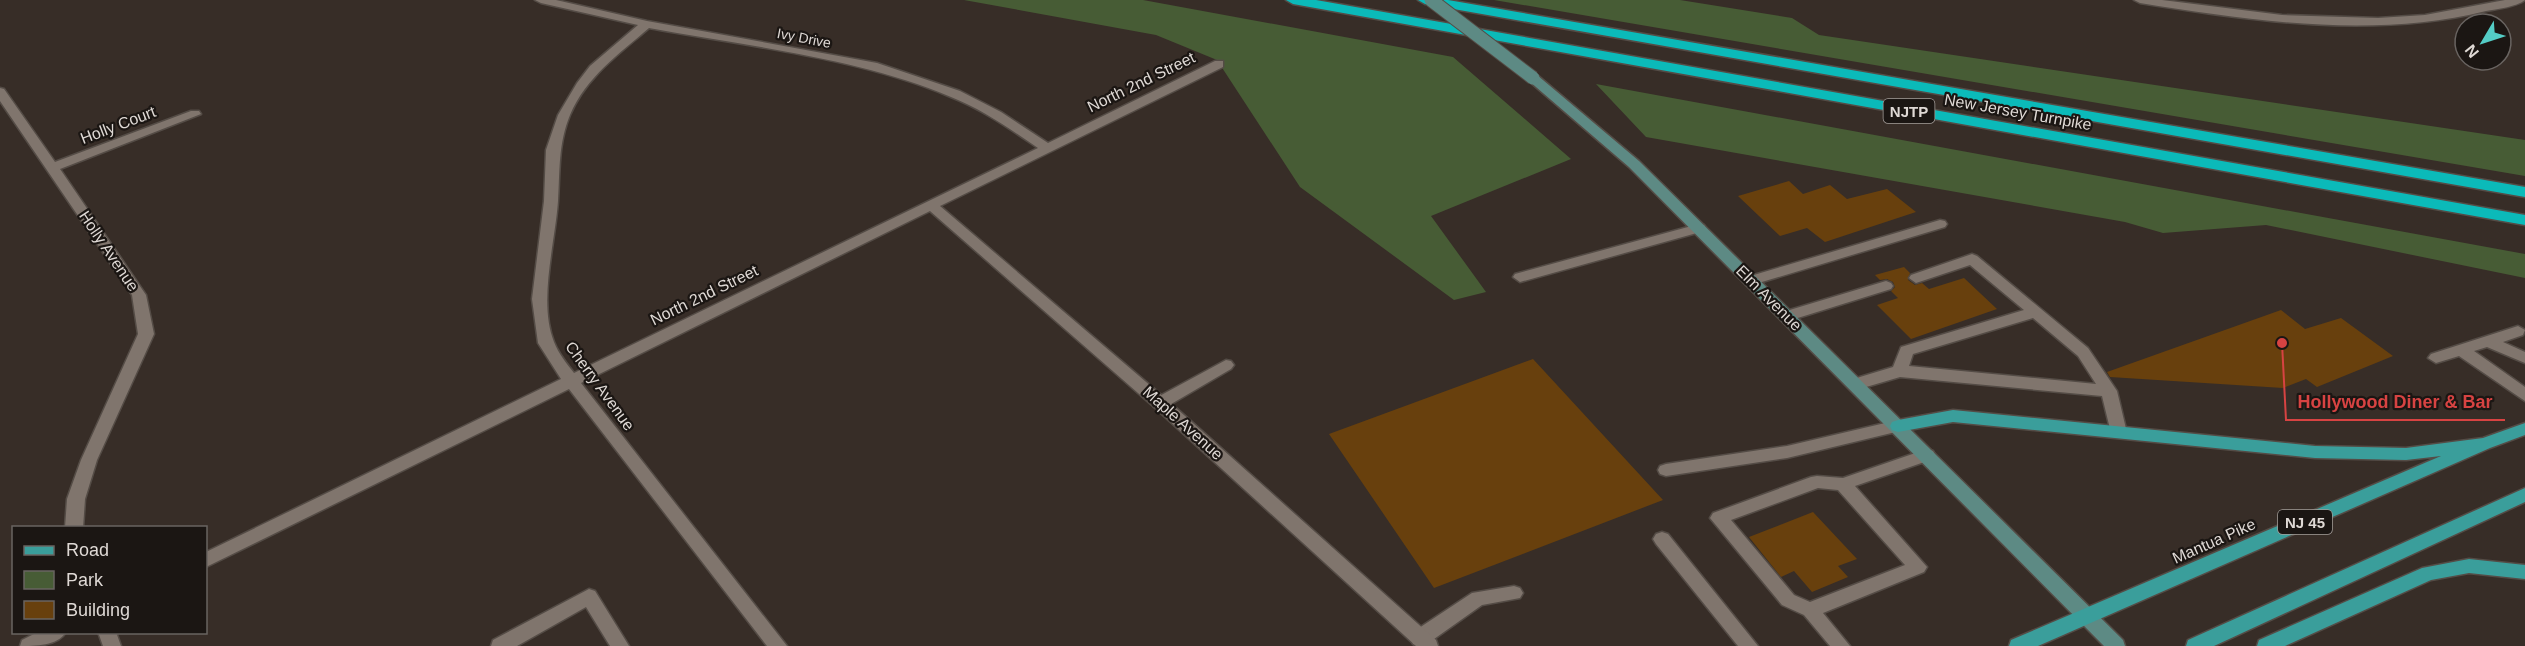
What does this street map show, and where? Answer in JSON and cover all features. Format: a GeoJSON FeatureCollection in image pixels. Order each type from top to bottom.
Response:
{"type":"FeatureCollection","features":[{"type":"Feature","properties":{"kind":"highway","name":"New Jersey Turnpike"},"geometry":{"type":"LineString","coordinates":[[1293,0],[2525,220]]}},
{"type":"Feature","properties":{"kind":"highway","name":"New Jersey Turnpike"},"geometry":{"type":"LineString","coordinates":[[1425,0],[2525,192]]}},
{"type":"Feature","properties":{"kind":"main road","name":"Elm Avenue"},"geometry":{"type":"LineString","coordinates":[[1431,0],[1533,78],[1634,164],[2116,646]]}},
{"type":"Feature","properties":{"kind":"main road"},"geometry":{"type":"LineString","coordinates":[[1898,426],[1953,416],[2315,452],[2406,454],[2484,444]]}},
{"type":"Feature","properties":{"kind":"main road","name":"Mantua Pike"},"geometry":{"type":"LineString","coordinates":[[2018,646],[2484,444],[2525,429]]}},
{"type":"Feature","properties":{"kind":"main road"},"geometry":{"type":"LineString","coordinates":[[2195,646],[2525,495]]}},
{"type":"Feature","properties":{"kind":"main road"},"geometry":{"type":"LineString","coordinates":[[2266,646],[2428,573],[2469,566],[2525,572]]}},
{"type":"Feature","properties":{"kind":"street","name":"Ivy Drive"},"geometry":{"type":"LineString","coordinates":[[541,0],[647,24],[873,66],[926,82],[997,115],[1047,148]]}},
{"type":"Feature","properties":{"kind":"street"},"geometry":{"type":"LineString","coordinates":[[2140,0],[2290,19],[2368,21],[2457,15],[2518,0]]}},
{"type":"Feature","properties":{"kind":"street","name":"Cherry Avenue"},"geometry":{"type":"LineString","coordinates":[[647,24],[594,69],[564,115],[553,150],[551,201],[539,299],[546,343],[570,380],[778,646]]}},
{"type":"Feature","properties":{"kind":"street","name":"North 2nd Street"},"geometry":{"type":"LineString","coordinates":[[207,560],[1219,64]]}},
{"type":"Feature","properties":{"kind":"street","name":"Holly Avenue"},"geometry":{"type":"LineString","coordinates":[[0,92],[140,295],[146,334],[89,460],[76,499],[74,526]]}},
{"type":"Feature","properties":{"kind":"street","name":"Holly Court"},"geometry":{"type":"LineString","coordinates":[[53,167],[195,114]]}},
{"type":"Feature","properties":{"kind":"street","name":"Maple Avenue"},"geometry":{"type":"LineString","coordinates":[[931,205],[1160,403],[1425,642]]}},
{"type":"Feature","properties":{"kind":"street"},"geometry":{"type":"LineString","coordinates":[[1752,280],[1940,224]]}},
{"type":"Feature","properties":{"kind":"street"},"geometry":{"type":"LineString","coordinates":[[1520,277],[1699,228]]}},
{"type":"Feature","properties":{"kind":"street"},"geometry":{"type":"LineString","coordinates":[[1916,278],[1972,259],[2082,352],[2109,391],[2120,433]]}},
{"type":"Feature","properties":{"kind":"street"},"geometry":{"type":"LineString","coordinates":[[1788,316],[1886,286]]}},
{"type":"Feature","properties":{"kind":"street"},"geometry":{"type":"LineString","coordinates":[[1900,371],[1906,351],[2035,312]]}},
{"type":"Feature","properties":{"kind":"street"},"geometry":{"type":"LineString","coordinates":[[2436,358],[2518,331]]}},
{"type":"Feature","properties":{"kind":"street"},"geometry":{"type":"LineString","coordinates":[[2488,340],[2525,358]]}},
{"type":"Feature","properties":{"kind":"street"},"geometry":{"type":"LineString","coordinates":[[2461,350],[2525,395]]}},
{"type":"Feature","properties":{"kind":"street"},"geometry":{"type":"LineString","coordinates":[[1160,403],[1226,365]]}},
{"type":"Feature","properties":{"kind":"street"},"geometry":{"type":"LineString","coordinates":[[1856,384],[1900,371],[2109,391]]}},
{"type":"Feature","properties":{"kind":"street"},"geometry":{"type":"LineString","coordinates":[[1666,470],[1787,452],[1898,426]]}},
{"type":"Feature","properties":{"kind":"street"},"geometry":{"type":"LineString","coordinates":[[1841,646],[1810,610],[1788,600],[1719,518],[1817,482],[1843,484],[1926,455]]}},
{"type":"Feature","properties":{"kind":"street"},"geometry":{"type":"LineString","coordinates":[[1810,610],[1918,567],[1843,484]]}},
{"type":"Feature","properties":{"kind":"street"},"geometry":{"type":"LineString","coordinates":[[1662,539],[1749,646]]}},
{"type":"Feature","properties":{"kind":"street"},"geometry":{"type":"LineString","coordinates":[[1425,642],[1478,598],[1514,593]]}},
{"type":"Feature","properties":{"kind":"street"},"geometry":{"type":"LineString","coordinates":[[500,646],[589,596],[620,646]]}},
{"type":"Feature","properties":{"kind":"street"},"geometry":{"type":"LineString","coordinates":[[29,646],[55,634]]}},
{"type":"Feature","properties":{"kind":"green space"},"geometry":{"type":"Polygon","coordinates":[[[964,0],[1143,0],[1453,57],[1571,159],[1431,216],[1486,292],[1454,300],[1300,187],[1217,60],[1156,35],[964,0]]]}},
{"type":"Feature","properties":{"kind":"green space"},"geometry":{"type":"Polygon","coordinates":[[[1494,0],[1680,0],[1792,18],[1819,35],[2525,140],[2525,176],[1494,0]]]}},
{"type":"Feature","properties":{"kind":"green space"},"geometry":{"type":"Polygon","coordinates":[[[1596,84],[2525,254],[2525,278],[2266,225],[2163,233],[2125,222],[1646,137],[1596,84]]]}},
{"type":"Feature","properties":{"kind":"building"},"geometry":{"type":"Polygon","coordinates":[[[1789,181],[1803,194],[1830,185],[1847,199],[1887,189],[1916,212],[1825,242],[1807,228],[1780,236],[1738,196],[1789,181]]]}},
{"type":"Feature","properties":{"kind":"building"},"geometry":{"type":"Polygon","coordinates":[[[1904,267],[1910,273],[1908,280],[1915,285],[1922,283],[1929,289],[1964,278],[1997,309],[1911,339],[1877,305],[1898,298],[1891,291],[1895,287],[1893,282],[1887,279],[1880,280],[1875,275],[1904,267]]]}},
{"type":"Feature","properties":{"kind":"building"},"geometry":{"type":"Polygon","coordinates":[[[2281,310],[2305,329],[2341,318],[2393,356],[2317,387],[2306,379],[2283,388],[2110,377],[2107,372],[2281,310]]]}},
{"type":"Feature","properties":{"kind":"building"},"geometry":{"type":"Polygon","coordinates":[[[1533,359],[1663,500],[1434,588],[1329,434],[1533,359]]]}},
{"type":"Feature","properties":{"kind":"building"},"geometry":{"type":"Polygon","coordinates":[[[1813,512],[1857,559],[1838,566],[1848,577],[1812,592],[1794,571],[1781,577],[1749,537],[1813,512]]]}},
{"type":"Feature","properties":{"kind":"place","name":"Hollywood Diner & Bar"},"geometry":{"type":"Point","coordinates":[2282,343]}}]}
